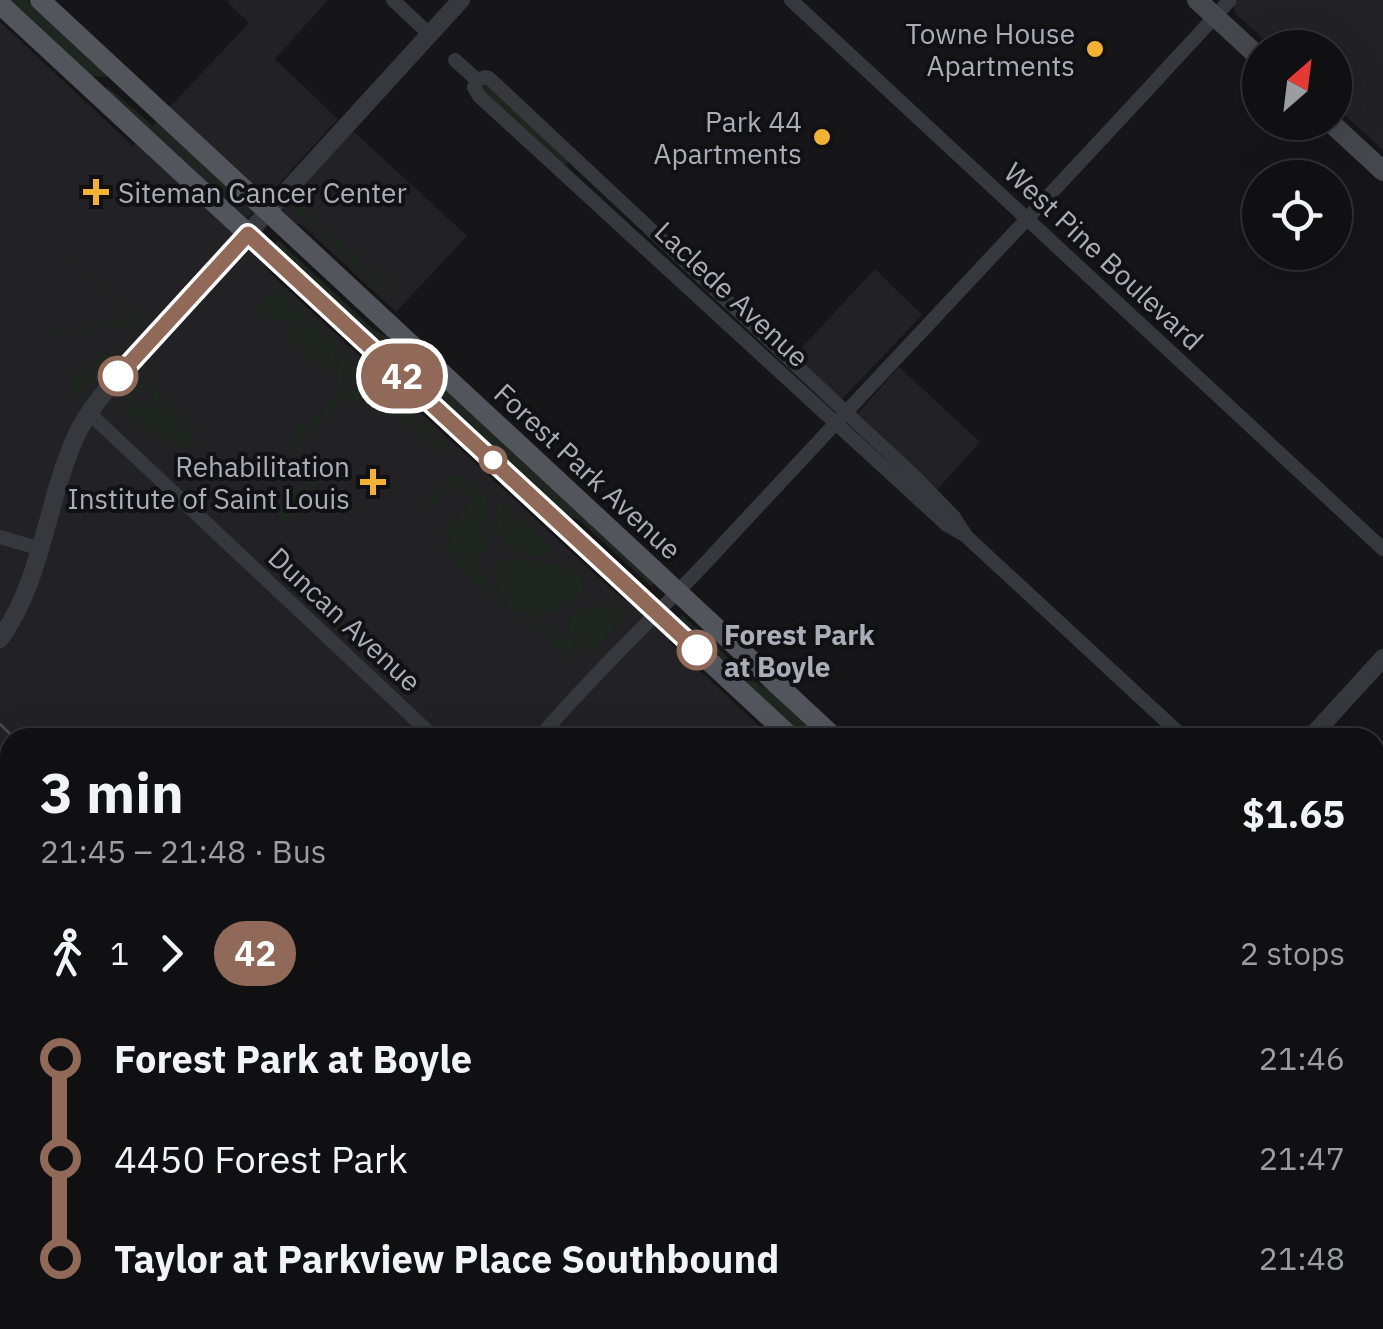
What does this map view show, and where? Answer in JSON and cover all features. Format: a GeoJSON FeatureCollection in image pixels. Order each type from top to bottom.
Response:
{"type":"FeatureCollection","features":[{"type":"Feature","properties":{"kind":"main road","name":"Forest Park Avenue"},"geometry":{"type":"LineString","coordinates":[[40,0],[824,728]]}},
{"type":"Feature","properties":{"kind":"main road"},"geometry":{"type":"LineString","coordinates":[[1197,0],[1242,41]]}},
{"type":"Feature","properties":{"kind":"main road","name":"Forest Park Avenue"},"geometry":{"type":"LineString","coordinates":[[0,4],[781,728]]}},
{"type":"Feature","properties":{"kind":"main road"},"geometry":{"type":"LineString","coordinates":[[1349,140],[1383,171]]}},
{"type":"Feature","properties":{"kind":"street"},"geometry":{"type":"LineString","coordinates":[[393,0],[430,34]]}},
{"type":"Feature","properties":{"kind":"street"},"geometry":{"type":"LineString","coordinates":[[0,639],[22,601],[70,451],[90,413],[129,364],[461,0]]}},
{"type":"Feature","properties":{"kind":"street","name":"West Pine Boulevard"},"geometry":{"type":"LineString","coordinates":[[792,0],[1383,549]]}},
{"type":"Feature","properties":{"kind":"street"},"geometry":{"type":"LineString","coordinates":[[548,728],[1230,0]]}},
{"type":"Feature","properties":{"kind":"street","name":"Laclede Avenue"},"geometry":{"type":"LineString","coordinates":[[455,60],[478,80],[489,78],[840,416],[931,492],[967,536],[1171,728]]}},
{"type":"Feature","properties":{"kind":"street","name":"Duncan Avenue"},"geometry":{"type":"LineString","coordinates":[[90,413],[424,728]]}},
{"type":"Feature","properties":{"kind":"street"},"geometry":{"type":"LineString","coordinates":[[0,537],[41,549]]}},
{"type":"Feature","properties":{"kind":"street"},"geometry":{"type":"LineString","coordinates":[[1319,728],[1383,658]]}},
{"type":"Feature","properties":{"kind":"shaded area"},"geometry":{"type":"Polygon","coordinates":[[[9,0],[27,0],[108,77],[91,76],[9,0]]]}},
{"type":"Feature","properties":{"kind":"shaded area"},"geometry":{"type":"Polygon","coordinates":[[[328,0],[275,59],[338,119],[233,234],[271,274],[597,576],[668,636],[670,643],[761,728],[0,728],[0,22],[133,146],[249,23],[227,2],[328,0]]]}},
{"type":"Feature","properties":{"kind":"shaded area"},"geometry":{"type":"Polygon","coordinates":[[[1239,0],[1383,0],[1383,150],[1352,122],[1352,30],[1254,30],[1235,13],[1234,5],[1239,0]]]}},
{"type":"Feature","properties":{"kind":"shaded area"},"geometry":{"type":"Polygon","coordinates":[[[484,83],[569,159],[567,164],[483,92],[484,83]]]}},
{"type":"Feature","properties":{"kind":"shaded area"},"geometry":{"type":"Polygon","coordinates":[[[105,88],[154,127],[169,132],[243,201],[240,205],[166,137],[150,132],[105,88]]]}},
{"type":"Feature","properties":{"kind":"shaded area"},"geometry":{"type":"Polygon","coordinates":[[[353,131],[467,236],[396,312],[283,210],[353,131]]]}},
{"type":"Feature","properties":{"kind":"shaded area"},"geometry":{"type":"Polygon","coordinates":[[[303,192],[311,201],[305,209],[390,288],[388,296],[290,205],[303,192]]]}},
{"type":"Feature","properties":{"kind":"shaded area"},"geometry":{"type":"Polygon","coordinates":[[[278,240],[373,329],[394,341],[655,582],[651,586],[580,521],[561,512],[274,245],[278,240]]]}},
{"type":"Feature","properties":{"kind":"shaded area"},"geometry":{"type":"Polygon","coordinates":[[[72,257],[143,320],[131,330],[109,324],[88,336],[81,332],[83,327],[52,337],[44,335],[134,316],[72,257]]]}},
{"type":"Feature","properties":{"kind":"shaded area"},"geometry":{"type":"Polygon","coordinates":[[[875,269],[922,315],[842,399],[794,356],[875,269]]]}},
{"type":"Feature","properties":{"kind":"shaded area"},"geometry":{"type":"Polygon","coordinates":[[[276,288],[339,346],[327,374],[285,334],[291,327],[280,316],[273,322],[255,311],[276,288]]]}},
{"type":"Feature","properties":{"kind":"shaded area"},"geometry":{"type":"Polygon","coordinates":[[[114,349],[78,397],[70,387],[73,376],[114,349]]]}},
{"type":"Feature","properties":{"kind":"shaded area"},"geometry":{"type":"Polygon","coordinates":[[[344,350],[364,369],[356,382],[359,397],[356,406],[345,396],[295,452],[297,461],[311,475],[321,470],[318,485],[298,500],[289,524],[277,515],[310,479],[295,459],[292,445],[295,430],[300,422],[307,427],[343,389],[337,383],[344,350]]]}},
{"type":"Feature","properties":{"kind":"shaded area"},"geometry":{"type":"Polygon","coordinates":[[[899,367],[980,442],[937,490],[858,413],[899,367]]]}},
{"type":"Feature","properties":{"kind":"shaded area"},"geometry":{"type":"Polygon","coordinates":[[[373,377],[449,448],[444,453],[437,451],[369,388],[373,377]]]}},
{"type":"Feature","properties":{"kind":"shaded area"},"geometry":{"type":"Polygon","coordinates":[[[146,378],[158,385],[155,390],[192,424],[188,429],[146,387],[136,391],[130,409],[135,400],[144,407],[153,400],[199,443],[192,449],[160,438],[131,419],[131,411],[130,418],[122,411],[124,402],[146,378]]]}},
{"type":"Feature","properties":{"kind":"shaded area"},"geometry":{"type":"Polygon","coordinates":[[[457,474],[472,486],[481,486],[487,502],[490,551],[477,554],[475,562],[492,586],[498,603],[442,550],[452,539],[442,530],[473,499],[455,483],[431,510],[427,503],[448,478],[457,474]]]}},
{"type":"Feature","properties":{"kind":"shaded area"},"geometry":{"type":"Polygon","coordinates":[[[497,502],[503,503],[553,549],[552,555],[526,555],[508,546],[498,528],[497,502]]]}},
{"type":"Feature","properties":{"kind":"shaded area"},"geometry":{"type":"Polygon","coordinates":[[[527,561],[573,571],[584,581],[580,594],[568,605],[550,612],[513,611],[505,604],[492,570],[503,562],[527,561]]]}},
{"type":"Feature","properties":{"kind":"shaded area"},"geometry":{"type":"Polygon","coordinates":[[[599,605],[617,609],[623,618],[594,650],[587,650],[571,635],[569,621],[575,612],[599,605]]]}},
{"type":"Feature","properties":{"kind":"shaded area"},"geometry":{"type":"Polygon","coordinates":[[[682,615],[752,680],[777,695],[813,728],[794,728],[678,620],[682,615]]]}},
{"type":"Feature","properties":{"kind":"shaded area"},"geometry":{"type":"Polygon","coordinates":[[[516,622],[537,623],[564,633],[582,657],[565,656],[537,630],[516,622]]]}},
{"type":"Feature","properties":{"kind":"tram line"},"geometry":{"type":"LineString","coordinates":[[0,724],[4,728]]}},
{"type":"Feature","properties":{"kind":"bus line","name":"42"},"geometry":{"type":"LineString","coordinates":[[118,376],[248,234],[697,650]]}},
{"type":"Feature","properties":{"kind":"place","name":"Towne House Apartments"},"geometry":{"type":"Point","coordinates":[1095,49]}},
{"type":"Feature","properties":{"kind":"place","name":"Park 44 Apartments"},"geometry":{"type":"Point","coordinates":[822,137]}},
{"type":"Feature","properties":{"kind":"place","name":"Siteman Cancer Center"},"geometry":{"type":"Point","coordinates":[96,192]}},
{"type":"Feature","properties":{"kind":"place","name":"Rehabilitation Institute of Saint Louis"},"geometry":{"type":"Point","coordinates":[373,482]}},
{"type":"Feature","properties":{"kind":"place","name":"Forest Park at Boyle"},"geometry":{"type":"Point","coordinates":[697,650]}}]}
